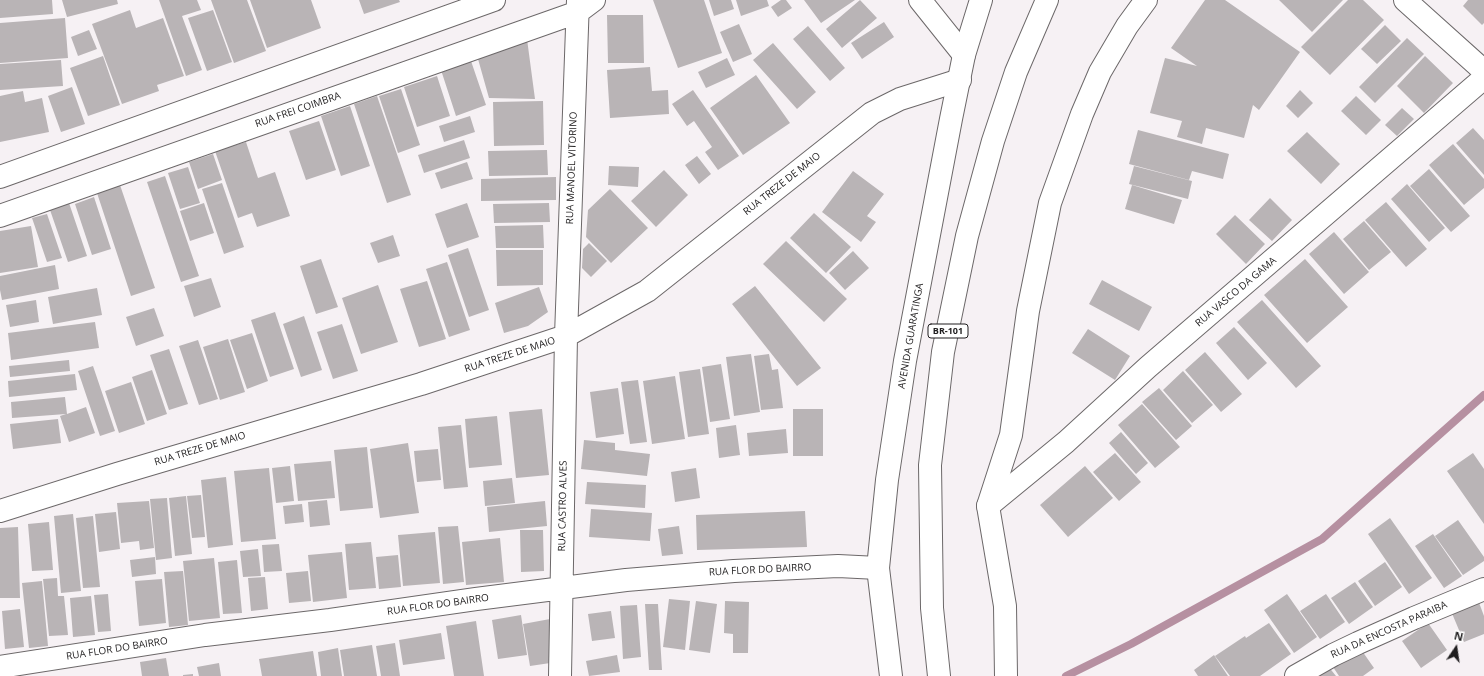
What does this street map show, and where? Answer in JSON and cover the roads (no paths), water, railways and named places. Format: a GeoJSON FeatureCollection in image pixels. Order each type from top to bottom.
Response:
{"type":"FeatureCollection","features":[{"type":"Feature","properties":{"kind":"main road"},"geometry":{"type":"LineString","coordinates":[[0,177],[494,0]]}},
{"type":"Feature","properties":{"kind":"main road"},"geometry":{"type":"LineString","coordinates":[[920,0],[964,55]]}},
{"type":"Feature","properties":{"kind":"main road","name":"AVENIDA GUARATINGA"},"geometry":{"type":"LineString","coordinates":[[891,676],[878,568],[887,480],[905,361],[951,119],[964,55],[981,0]]}},
{"type":"Feature","properties":{"kind":"main road","name":"BR-101"},"geometry":{"type":"LineString","coordinates":[[939,676],[932,608],[930,465],[943,352],[967,236],[992,141],[1016,72],[1047,0]]}},
{"type":"Feature","properties":{"kind":"main road"},"geometry":{"type":"LineString","coordinates":[[1006,676],[1005,606],[988,506],[1011,435],[1028,311],[1050,203],[1082,114],[1100,72],[1127,26],[1146,0]]}},
{"type":"Feature","properties":{"kind":"main road"},"geometry":{"type":"LineString","coordinates":[[1405,0],[1484,71]]}},
{"type":"Feature","properties":{"kind":"main road","name":"RUA FREI COIMBRA"},"geometry":{"type":"LineString","coordinates":[[0,216],[583,4]]}},
{"type":"Feature","properties":{"kind":"main road","name":"RUA MANOEL VITORINO"},"geometry":{"type":"LineString","coordinates":[[566,336],[583,4]]}},
{"type":"Feature","properties":{"kind":"main road","name":"RUA VASCO DA GAMA"},"geometry":{"type":"LineString","coordinates":[[988,506],[1066,442],[1148,367],[1484,78]]}},
{"type":"Feature","properties":{"kind":"main road","name":"RUA TREZE DE MAIO"},"geometry":{"type":"LineString","coordinates":[[0,511],[155,462],[421,384],[566,336],[647,291],[872,113],[900,99],[960,80]]}},
{"type":"Feature","properties":{"kind":"main road","name":"RUA CASTRO ALVES"},"geometry":{"type":"LineString","coordinates":[[560,676],[566,336]]}},
{"type":"Feature","properties":{"kind":"main road","name":"RUA FLOR DO BAIRRO"},"geometry":{"type":"LineString","coordinates":[[0,667],[205,635],[330,620],[626,580],[734,571],[838,566],[878,568]]}},
{"type":"Feature","properties":{"kind":"main road","name":"RUA DA ENCOSTA PARAIBA"},"geometry":{"type":"LineString","coordinates":[[1296,676],[1358,643],[1484,589]]}},
{"type":"Feature","properties":{"kind":"waterway"},"geometry":{"type":"LineString","coordinates":[[1066,676],[1131,644],[1322,539],[1484,395]]}}]}
